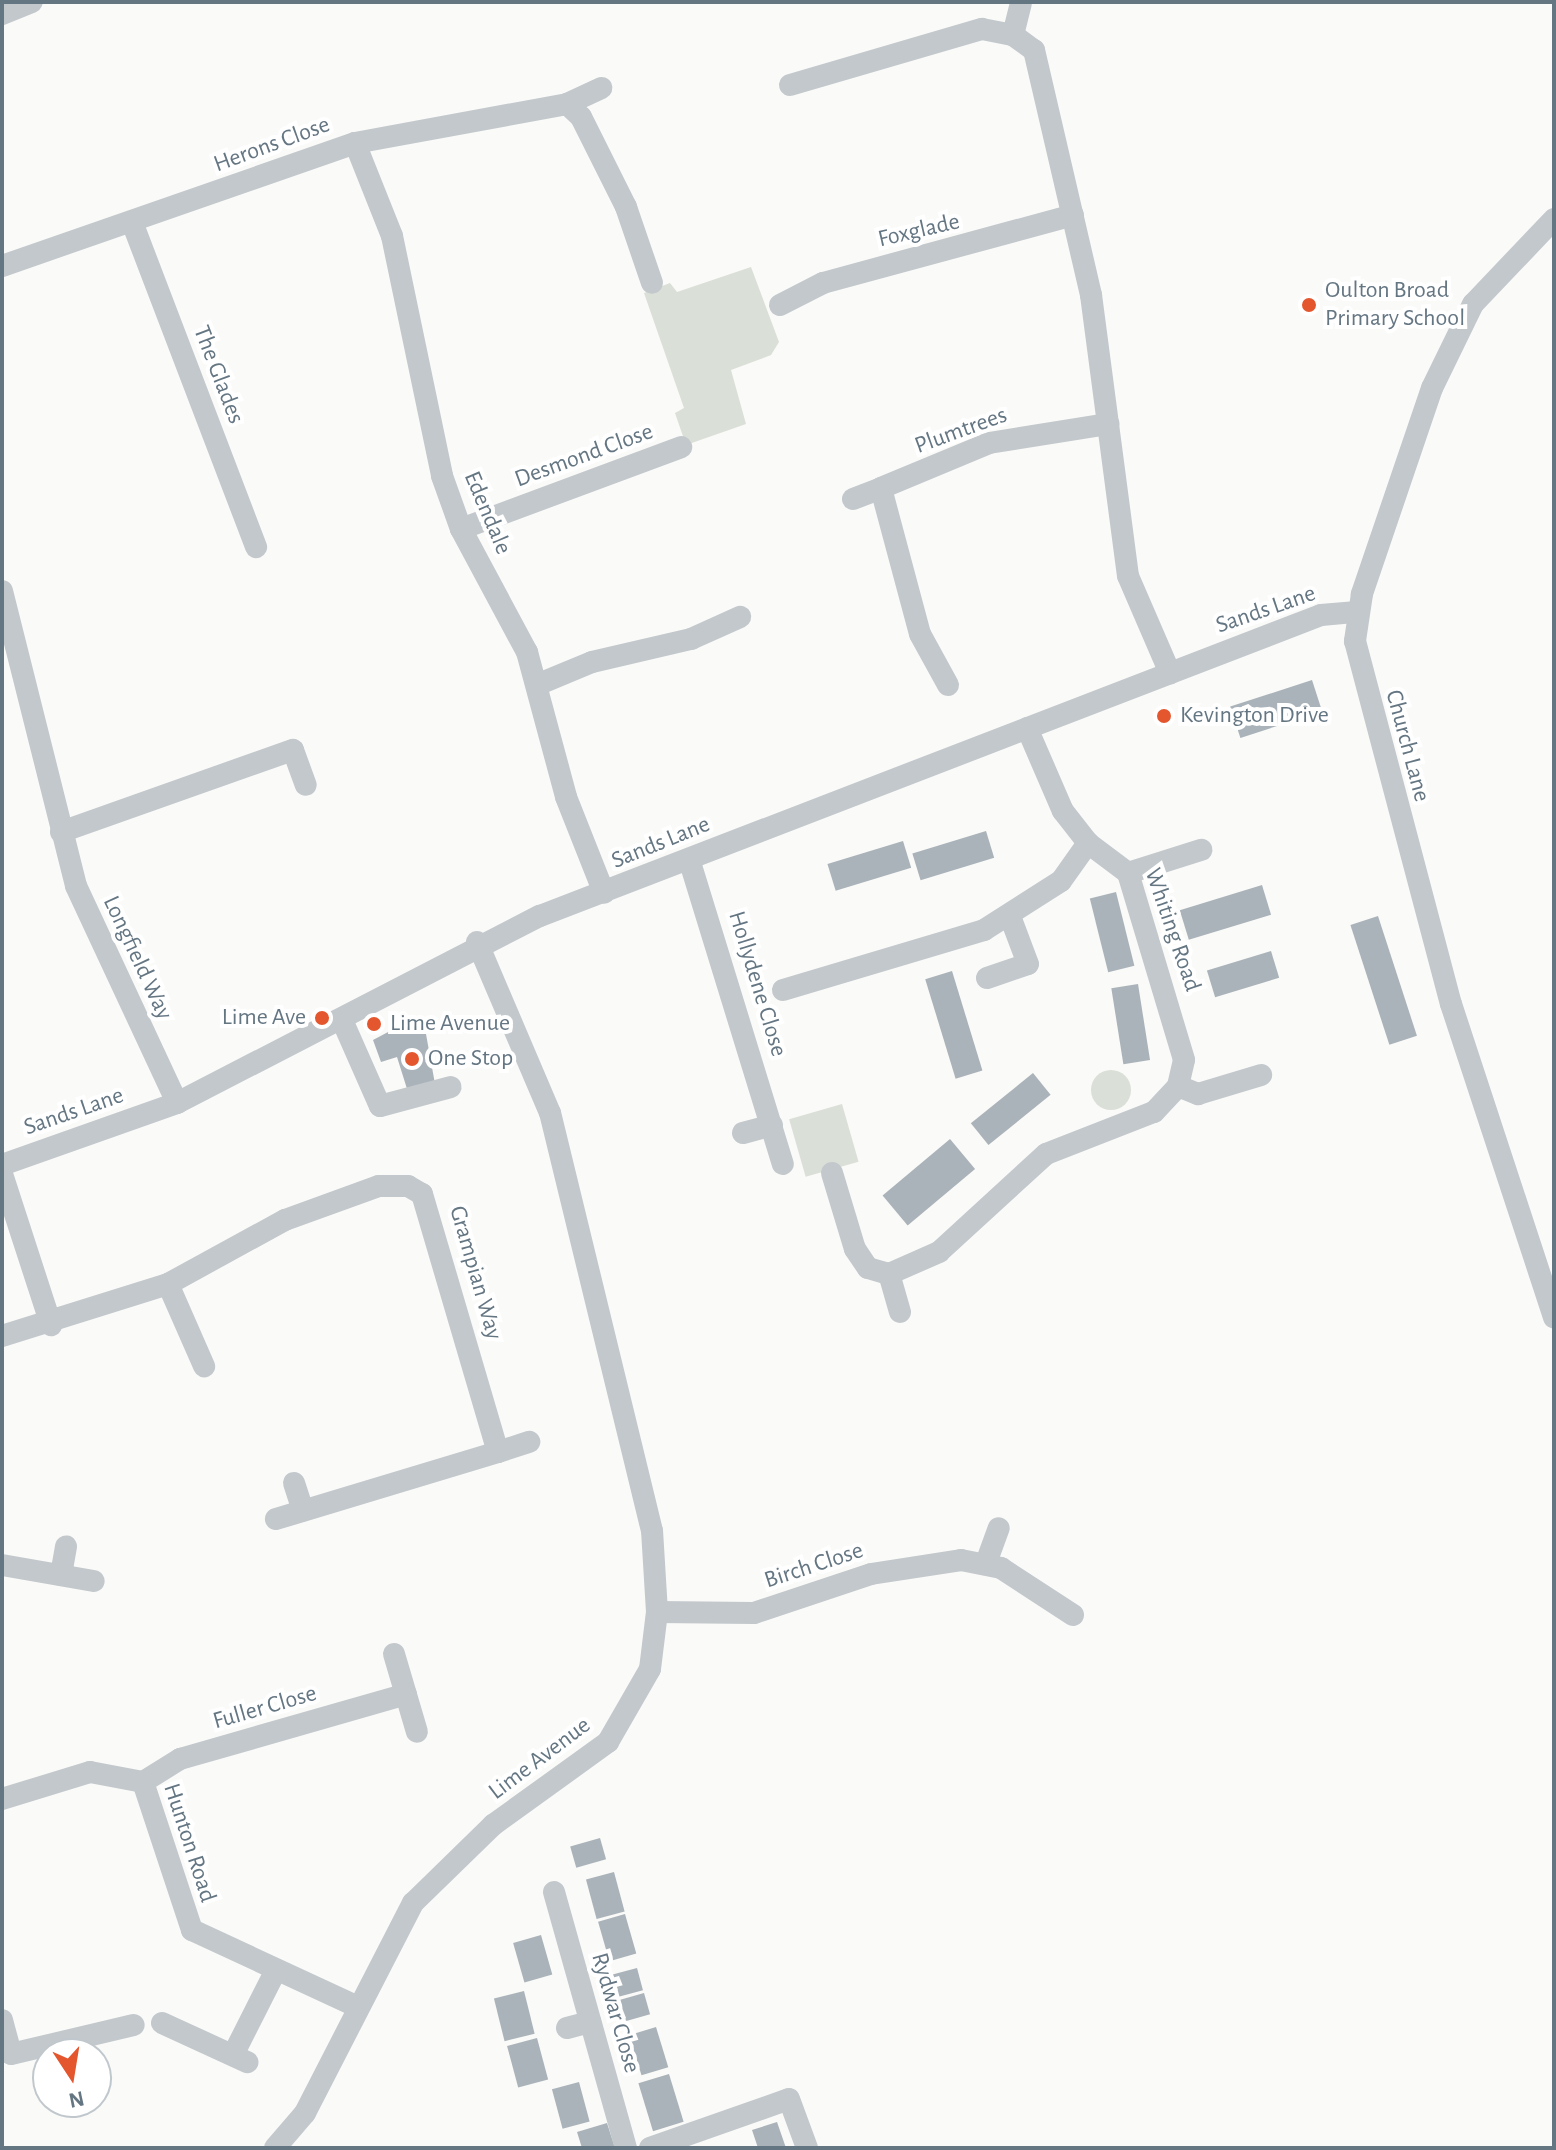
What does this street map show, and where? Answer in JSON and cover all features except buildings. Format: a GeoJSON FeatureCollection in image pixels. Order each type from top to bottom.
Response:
{"type":"FeatureCollection","features":[{"type":"Feature","properties":{"kind":"street"},"geometry":{"type":"LineString","coordinates":[[2,14],[32,2]]}},
{"type":"Feature","properties":{"kind":"street"},"geometry":{"type":"LineString","coordinates":[[1013,35],[1021,4]]}},
{"type":"Feature","properties":{"kind":"street"},"geometry":{"type":"LineString","coordinates":[[790,85],[911,44],[982,29],[1013,35],[1034,50],[1044,75],[1073,215],[1108,424],[1128,576],[1170,673]]}},
{"type":"Feature","properties":{"kind":"street","name":"Herons Close"},"geometry":{"type":"LineString","coordinates":[[2,266],[355,143],[567,104],[601,88]]}},
{"type":"Feature","properties":{"kind":"street"},"geometry":{"type":"LineString","coordinates":[[567,104],[581,117],[626,207],[652,283]]}},
{"type":"Feature","properties":{"kind":"street","name":"Edendale"},"geometry":{"type":"LineString","coordinates":[[355,143],[392,236],[442,476],[461,529],[539,684],[566,797],[604,893]]}},
{"type":"Feature","properties":{"kind":"street","name":"Foxglade"},"geometry":{"type":"LineString","coordinates":[[780,305],[823,283],[1073,215]]}},
{"type":"Feature","properties":{"kind":"street","name":"Church Lane"},"geometry":{"type":"LineString","coordinates":[[1554,219],[1473,304],[1432,388],[1357,612],[1361,675],[1451,1004],[1554,1318]]}},
{"type":"Feature","properties":{"kind":"street","name":"The Glades"},"geometry":{"type":"LineString","coordinates":[[132,222],[256,547]]}},
{"type":"Feature","properties":{"kind":"street","name":"Plumtrees"},"geometry":{"type":"LineString","coordinates":[[853,499],[989,443],[1108,424]]}},
{"type":"Feature","properties":{"kind":"street","name":"Desmond Close"},"geometry":{"type":"LineString","coordinates":[[461,529],[681,447]]}},
{"type":"Feature","properties":{"kind":"street"},"geometry":{"type":"LineString","coordinates":[[881,488],[920,634],[948,685]]}},
{"type":"Feature","properties":{"kind":"street","name":"Longfield Way"},"geometry":{"type":"LineString","coordinates":[[2,591],[61,832],[96,936],[177,1103]]}},
{"type":"Feature","properties":{"kind":"street","name":"Sands Lane"},"geometry":{"type":"LineString","coordinates":[[2,1165],[177,1103],[342,1020],[477,942],[1321,615],[1357,612]]}},
{"type":"Feature","properties":{"kind":"street"},"geometry":{"type":"LineString","coordinates":[[539,684],[592,662],[691,639],[740,617]]}},
{"type":"Feature","properties":{"kind":"street","name":"Whiting Road"},"geometry":{"type":"LineString","coordinates":[[1027,728],[1044,776],[1088,843],[1128,873],[1184,1060],[1178,1086]]}},
{"type":"Feature","properties":{"kind":"street"},"geometry":{"type":"LineString","coordinates":[[61,832],[293,750],[306,785]]}},
{"type":"Feature","properties":{"kind":"street"},"geometry":{"type":"LineString","coordinates":[[783,990],[1010,916],[1061,881],[1088,843]]}},
{"type":"Feature","properties":{"kind":"street"},"geometry":{"type":"LineString","coordinates":[[1128,873],[1201,850]]}},
{"type":"Feature","properties":{"kind":"street","name":"Hollydene Close"},"geometry":{"type":"LineString","coordinates":[[689,859],[783,1164]]}},
{"type":"Feature","properties":{"kind":"street"},"geometry":{"type":"LineString","coordinates":[[987,978],[1028,964],[1010,916]]}},
{"type":"Feature","properties":{"kind":"street","name":"Lime Avenue"},"geometry":{"type":"LineString","coordinates":[[275,2148],[305,2113],[413,1903],[446,1865],[585,1764],[627,1718],[650,1669],[657,1612],[652,1531],[550,1113],[477,942]]}},
{"type":"Feature","properties":{"kind":"street"},"geometry":{"type":"LineString","coordinates":[[342,1020],[380,1106],[451,1087]]}},
{"type":"Feature","properties":{"kind":"street"},"geometry":{"type":"LineString","coordinates":[[832,1173],[855,1249],[868,1268],[889,1274],[939,1252],[1046,1154],[1154,1112],[1178,1086],[1198,1094],[1261,1075]]}},
{"type":"Feature","properties":{"kind":"street"},"geometry":{"type":"LineString","coordinates":[[743,1133],[772,1125]]}},
{"type":"Feature","properties":{"kind":"street"},"geometry":{"type":"LineString","coordinates":[[2,1174],[51,1325]]}},
{"type":"Feature","properties":{"kind":"street","name":"Grampian Way"},"geometry":{"type":"LineString","coordinates":[[2,1336],[51,1325],[168,1284],[285,1220],[379,1186],[408,1186],[432,1211],[498,1452]]}},
{"type":"Feature","properties":{"kind":"street"},"geometry":{"type":"LineString","coordinates":[[889,1274],[900,1312]]}},
{"type":"Feature","properties":{"kind":"street"},"geometry":{"type":"LineString","coordinates":[[168,1284],[204,1366]]}},
{"type":"Feature","properties":{"kind":"street"},"geometry":{"type":"LineString","coordinates":[[276,1519],[529,1442]]}},
{"type":"Feature","properties":{"kind":"street"},"geometry":{"type":"LineString","coordinates":[[294,1483],[303,1511]]}},
{"type":"Feature","properties":{"kind":"street"},"geometry":{"type":"LineString","coordinates":[[986,1563],[999,1528]]}},
{"type":"Feature","properties":{"kind":"street"},"geometry":{"type":"LineString","coordinates":[[61,1575],[66,1546]]}},
{"type":"Feature","properties":{"kind":"street","name":"Birch Close"},"geometry":{"type":"LineString","coordinates":[[657,1612],[754,1613],[932,1561],[986,1563],[1073,1615]]}},
{"type":"Feature","properties":{"kind":"street"},"geometry":{"type":"LineString","coordinates":[[2,1565],[94,1581]]}},
{"type":"Feature","properties":{"kind":"street"},"geometry":{"type":"LineString","coordinates":[[394,1654],[417,1732]]}},
{"type":"Feature","properties":{"kind":"street","name":"Fuller Close"},"geometry":{"type":"LineString","coordinates":[[143,1782],[180,1759],[406,1694]]}},
{"type":"Feature","properties":{"kind":"street","name":"Hunton Road"},"geometry":{"type":"LineString","coordinates":[[2,1799],[90,1772],[143,1782],[192,1930],[275,1972],[358,2007]]}},
{"type":"Feature","properties":{"kind":"street","name":"Rydwar Close"},"geometry":{"type":"LineString","coordinates":[[554,1892],[626,2148]]}},
{"type":"Feature","properties":{"kind":"street"},"geometry":{"type":"LineString","coordinates":[[162,2023],[240,2058],[275,1972]]}},
{"type":"Feature","properties":{"kind":"street"},"geometry":{"type":"LineString","coordinates":[[2,2020],[6,2055],[134,2025]]}},
{"type":"Feature","properties":{"kind":"street"},"geometry":{"type":"LineString","coordinates":[[567,2028],[590,2022]]}},
{"type":"Feature","properties":{"kind":"street"},"geometry":{"type":"LineString","coordinates":[[650,2148],[789,2099],[807,2148]]}},
{"type":"Feature","properties":{"kind":"shaded area"},"geometry":{"type":"Polygon","coordinates":[[[751,267],[779,342],[771,355],[731,370],[746,424],[686,445],[675,413],[684,408],[644,293],[670,283],[677,292],[751,267]]]}},
{"type":"Feature","properties":{"kind":"shaded area"},"geometry":{"type":"Polygon","coordinates":[[[1111,1070],[1125,1076],[1131,1090],[1125,1104],[1111,1110],[1097,1104],[1091,1090],[1097,1076],[1111,1070]]]}},
{"type":"Feature","properties":{"kind":"shaded area"},"geometry":{"type":"Polygon","coordinates":[[[842,1104],[859,1162],[806,1177],[789,1119],[842,1104]]]}},
{"type":"Feature","properties":{"kind":"place","name":"Oulton Broad Primary School"},"geometry":{"type":"Point","coordinates":[1309,305]}},
{"type":"Feature","properties":{"kind":"place","name":"Kevington Drive"},"geometry":{"type":"Point","coordinates":[1164,716]}},
{"type":"Feature","properties":{"kind":"place","name":"Lime Ave"},"geometry":{"type":"Point","coordinates":[322,1018]}},
{"type":"Feature","properties":{"kind":"place","name":"Lime Avenue"},"geometry":{"type":"Point","coordinates":[374,1024]}},
{"type":"Feature","properties":{"kind":"place","name":"One Stop"},"geometry":{"type":"Point","coordinates":[412,1059]}}]}
